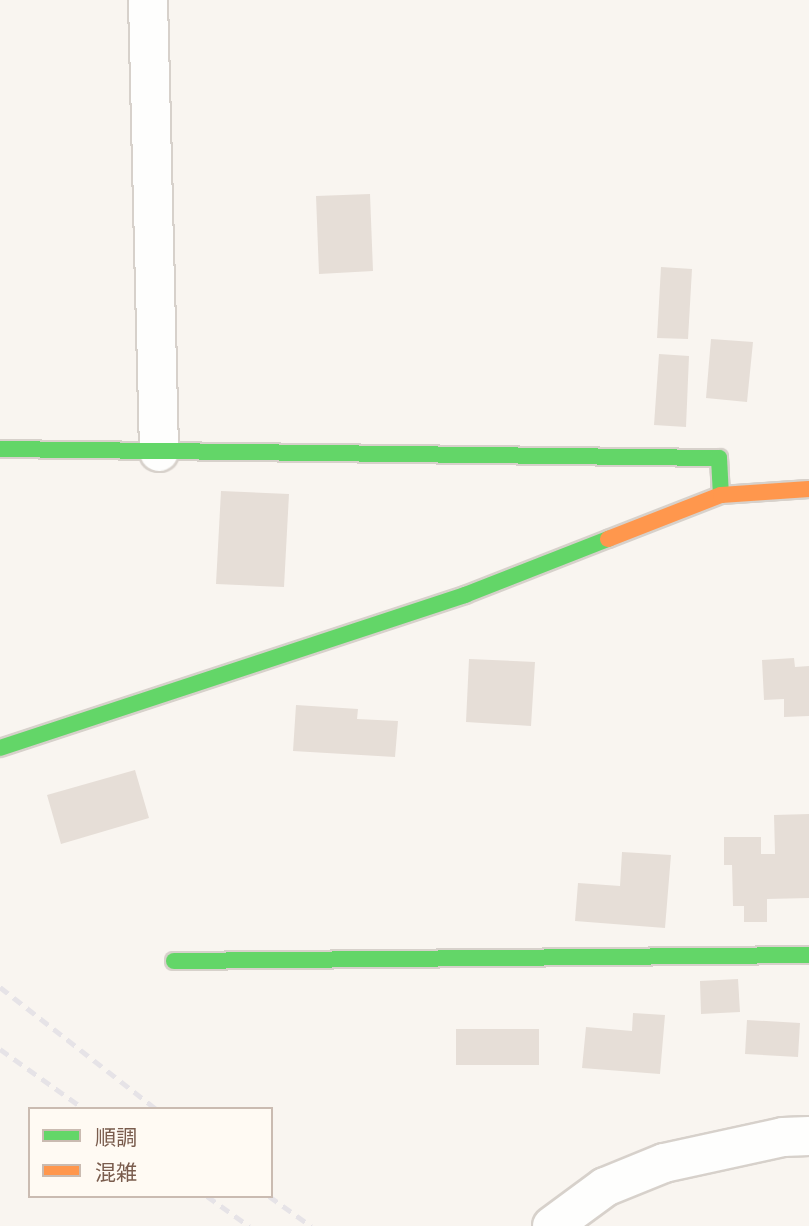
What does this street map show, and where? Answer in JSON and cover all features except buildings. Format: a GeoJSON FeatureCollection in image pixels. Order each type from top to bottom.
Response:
{"type":"FeatureCollection","features":[{"type":"Feature","properties":{"kind":"street"},"geometry":{"type":"LineString","coordinates":[[148,0],[159,452]]}},
{"type":"Feature","properties":{"kind":"street"},"geometry":{"type":"LineString","coordinates":[[0,449],[719,458],[721,495]]}},
{"type":"Feature","properties":{"kind":"street"},"geometry":{"type":"LineString","coordinates":[[0,748],[464,595],[721,495],[809,489]]}},
{"type":"Feature","properties":{"kind":"street"},"geometry":{"type":"LineString","coordinates":[[174,961],[809,955]]}},
{"type":"Feature","properties":{"kind":"street"},"geometry":{"type":"LineString","coordinates":[[552,1226],[605,1187],[664,1163],[783,1137],[809,1136]]}},
{"type":"Feature","properties":{"kind":"railway"},"geometry":{"type":"LineString","coordinates":[[0,987],[153,1107]]}},
{"type":"Feature","properties":{"kind":"railway"},"geometry":{"type":"LineString","coordinates":[[0,1049],[81,1107]]}},
{"type":"Feature","properties":{"kind":"railway"},"geometry":{"type":"LineString","coordinates":[[210,1198],[249,1226]]}},
{"type":"Feature","properties":{"kind":"railway"},"geometry":{"type":"LineString","coordinates":[[272,1198],[311,1226]]}},
{"type":"Feature","properties":{"kind":"traffic: fast"},"geometry":{"type":"LineString","coordinates":[[0,449],[719,458],[721,495]]}},
{"type":"Feature","properties":{"kind":"traffic: fast"},"geometry":{"type":"LineString","coordinates":[[0,748],[465,595],[608,539]]}},
{"type":"Feature","properties":{"kind":"traffic: fast"},"geometry":{"type":"LineString","coordinates":[[174,961],[809,955]]}},
{"type":"Feature","properties":{"kind":"traffic: slow"},"geometry":{"type":"LineString","coordinates":[[608,539],[721,495],[809,489]]}}]}
